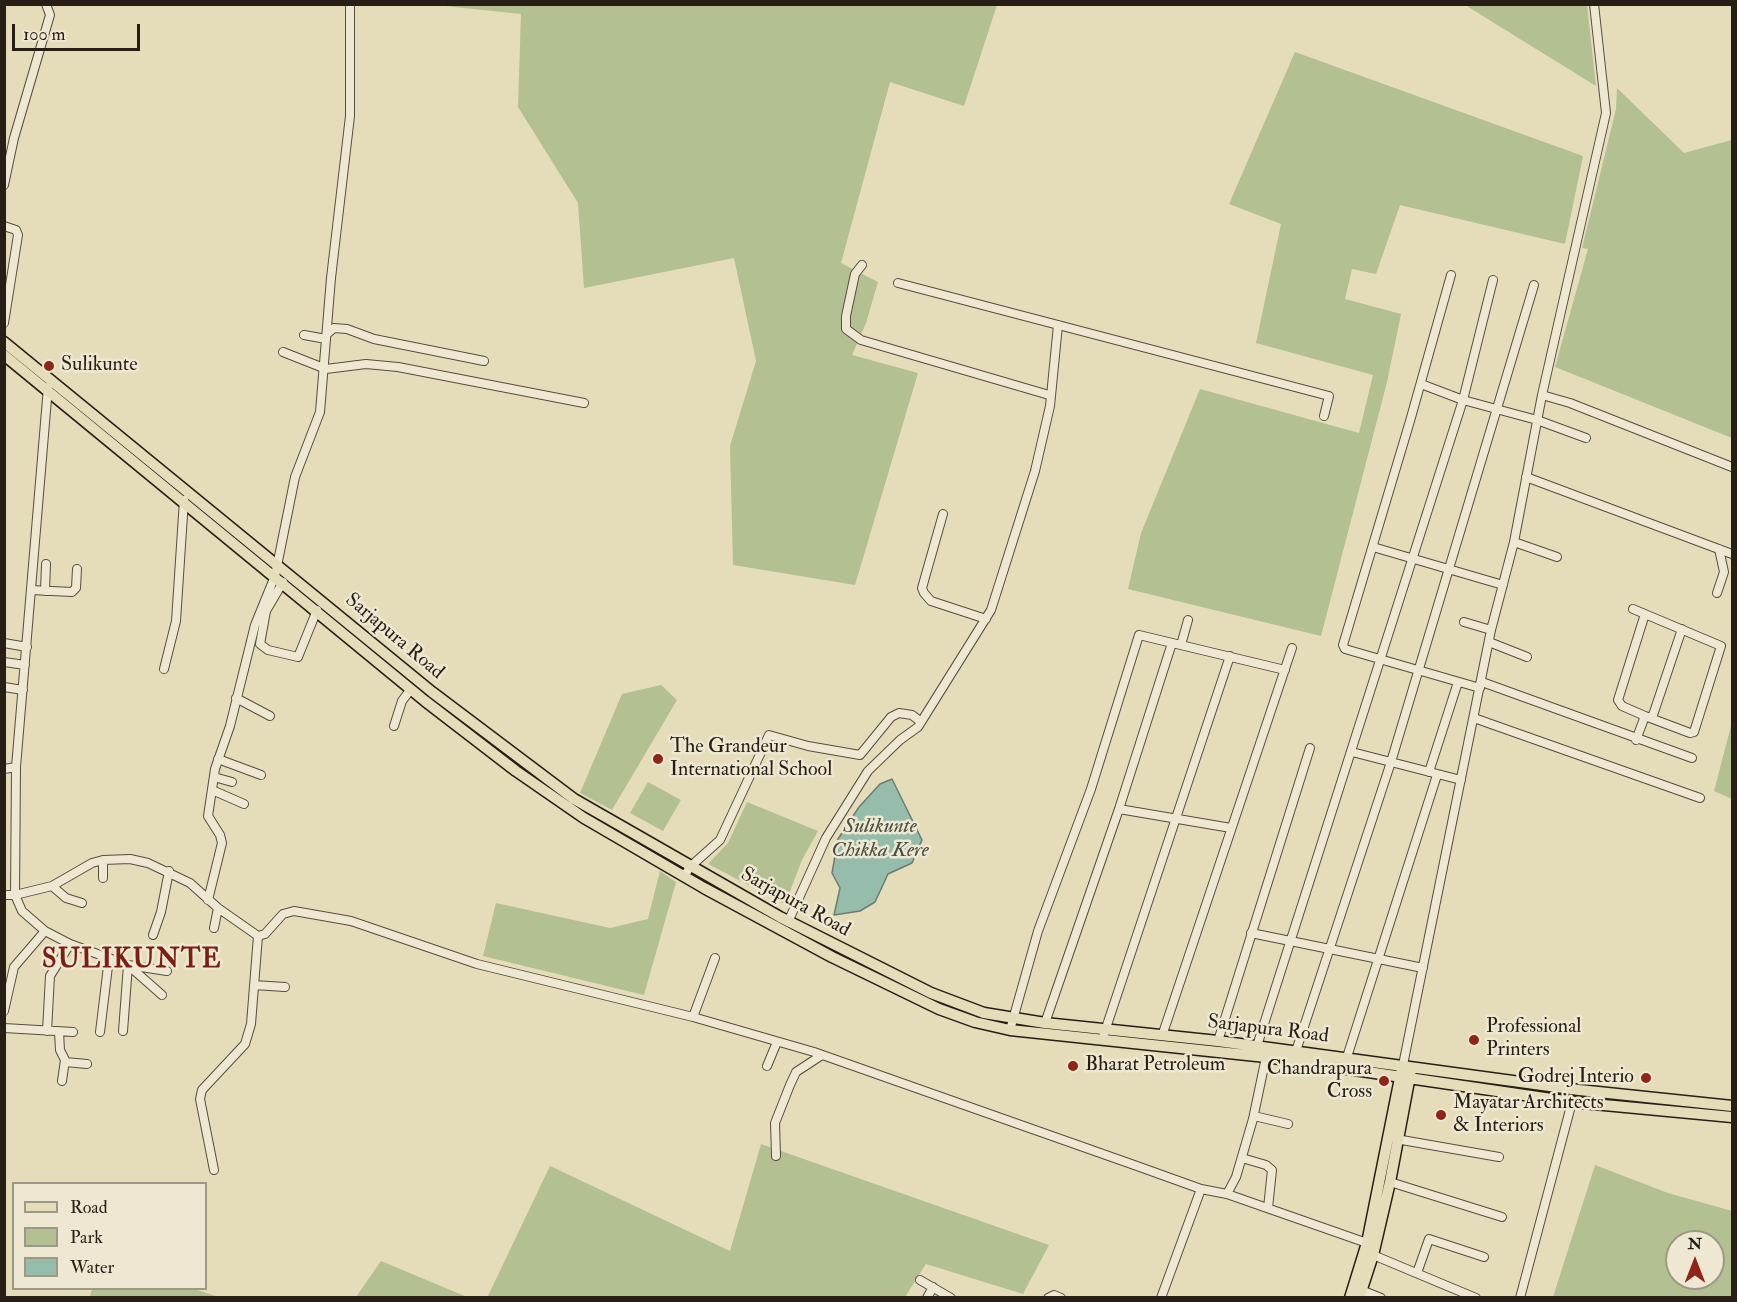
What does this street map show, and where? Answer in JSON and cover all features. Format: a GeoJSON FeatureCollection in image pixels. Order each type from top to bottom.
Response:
{"type":"FeatureCollection","features":[{"type":"Feature","properties":{"kind":"main road","name":"Sarjapura Road"},"geometry":{"type":"LineString","coordinates":[[4,342],[48,384],[184,500],[411,689],[551,795],[584,818],[684,876],[832,957],[939,1009],[975,1022],[1010,1029],[1218,1041],[1347,1058],[1572,1102],[1732,1118]]}},
{"type":"Feature","properties":{"kind":"main road","name":"Sarjapura Road"},"geometry":{"type":"LineString","coordinates":[[4,355],[48,384],[278,564],[511,754],[574,799],[788,922],[940,997],[984,1013],[1104,1035],[1266,1058],[1732,1106]]}},
{"type":"Feature","properties":{"kind":"main road"},"geometry":{"type":"LineString","coordinates":[[1360,1294],[1373,1254],[1389,1182],[1406,1071]]}},
{"type":"Feature","properties":{"kind":"main road"},"geometry":{"type":"LineString","coordinates":[[1350,1298],[1367,1243],[1406,1071]]}},
{"type":"Feature","properties":{"kind":"street"},"geometry":{"type":"LineString","coordinates":[[4,185],[14,138],[50,15],[46,4]]}},
{"type":"Feature","properties":{"kind":"street"},"geometry":{"type":"LineString","coordinates":[[317,610],[297,657],[268,650],[260,644],[266,611],[279,579],[278,564],[295,477],[320,412],[350,116],[350,4]]}},
{"type":"Feature","properties":{"kind":"street"},"geometry":{"type":"LineString","coordinates":[[1406,1071],[1423,968],[1491,630],[1514,542],[1542,395],[1606,113],[1593,4]]}},
{"type":"Feature","properties":{"kind":"street"},"geometry":{"type":"LineString","coordinates":[[4,226],[16,230],[18,236],[4,323]]}},
{"type":"Feature","properties":{"kind":"street"},"geometry":{"type":"LineString","coordinates":[[862,265],[855,274],[846,316],[846,329],[861,340],[1049,395]]}},
{"type":"Feature","properties":{"kind":"street"},"geometry":{"type":"LineString","coordinates":[[1451,275],[1373,547],[1342,645],[1345,649],[1458,682],[1481,685],[1692,759]]}},
{"type":"Feature","properties":{"kind":"street"},"geometry":{"type":"LineString","coordinates":[[1257,1046],[1463,400],[1493,280]]}},
{"type":"Feature","properties":{"kind":"street"},"geometry":{"type":"LineString","coordinates":[[898,283],[1329,396],[1324,416]]}},
{"type":"Feature","properties":{"kind":"street"},"geometry":{"type":"LineString","coordinates":[[1296,1051],[1391,762],[1534,285]]}},
{"type":"Feature","properties":{"kind":"street"},"geometry":{"type":"LineString","coordinates":[[788,922],[826,838],[868,771],[921,722],[991,610],[1035,471],[1050,406],[1049,395],[1058,325]]}},
{"type":"Feature","properties":{"kind":"street"},"geometry":{"type":"LineString","coordinates":[[327,336],[334,328],[347,329],[374,339],[484,361]]}},
{"type":"Feature","properties":{"kind":"street"},"geometry":{"type":"LineString","coordinates":[[304,335],[327,336]]}},
{"type":"Feature","properties":{"kind":"street"},"geometry":{"type":"LineString","coordinates":[[283,352],[326,369],[366,364],[398,367],[584,403]]}},
{"type":"Feature","properties":{"kind":"street"},"geometry":{"type":"LineString","coordinates":[[48,384],[16,766],[15,896],[22,911],[45,931],[70,944],[128,965],[167,971]]}},
{"type":"Feature","properties":{"kind":"street"},"geometry":{"type":"LineString","coordinates":[[1420,384],[1498,411],[1538,420],[1586,438]]}},
{"type":"Feature","properties":{"kind":"street"},"geometry":{"type":"LineString","coordinates":[[1542,395],[1570,403],[1732,467]]}},
{"type":"Feature","properties":{"kind":"street"},"geometry":{"type":"LineString","coordinates":[[1526,477],[1732,554]]}},
{"type":"Feature","properties":{"kind":"street"},"geometry":{"type":"LineString","coordinates":[[164,669],[176,621],[184,500]]}},
{"type":"Feature","properties":{"kind":"street"},"geometry":{"type":"LineString","coordinates":[[943,514],[922,588],[924,593],[932,601],[986,619]]}},
{"type":"Feature","properties":{"kind":"street"},"geometry":{"type":"LineString","coordinates":[[1514,542],[1557,557]]}},
{"type":"Feature","properties":{"kind":"street"},"geometry":{"type":"LineString","coordinates":[[1373,547],[1503,585]]}},
{"type":"Feature","properties":{"kind":"street"},"geometry":{"type":"LineString","coordinates":[[1716,593],[1724,573],[1719,549]]}},
{"type":"Feature","properties":{"kind":"street"},"geometry":{"type":"LineString","coordinates":[[45,591],[46,564]]}},
{"type":"Feature","properties":{"kind":"street"},"geometry":{"type":"LineString","coordinates":[[31,590],[74,591],[77,568]]}},
{"type":"Feature","properties":{"kind":"street"},"geometry":{"type":"LineString","coordinates":[[208,900],[222,843],[220,835],[208,816],[214,777],[255,625],[279,579]]}},
{"type":"Feature","properties":{"kind":"street"},"geometry":{"type":"LineString","coordinates":[[1633,609],[1682,628],[1720,646],[1696,728],[1690,733],[1622,706],[1618,700],[1645,614]]}},
{"type":"Feature","properties":{"kind":"street"},"geometry":{"type":"LineString","coordinates":[[1045,1023],[1176,644],[1188,620]]}},
{"type":"Feature","properties":{"kind":"street"},"geometry":{"type":"LineString","coordinates":[[1464,622],[1491,630]]}},
{"type":"Feature","properties":{"kind":"street"},"geometry":{"type":"LineString","coordinates":[[1636,740],[1649,717],[1682,628]]}},
{"type":"Feature","properties":{"kind":"street"},"geometry":{"type":"LineString","coordinates":[[1010,1029],[1038,931],[1090,789],[1139,635],[1285,670]]}},
{"type":"Feature","properties":{"kind":"street"},"geometry":{"type":"LineString","coordinates":[[1489,642],[1527,657]]}},
{"type":"Feature","properties":{"kind":"street"},"geometry":{"type":"LineString","coordinates":[[4,643],[27,647]]}},
{"type":"Feature","properties":{"kind":"street"},"geometry":{"type":"LineString","coordinates":[[1162,1036],[1292,648]]}},
{"type":"Feature","properties":{"kind":"street"},"geometry":{"type":"LineString","coordinates":[[1104,1035],[1230,656]]}},
{"type":"Feature","properties":{"kind":"street"},"geometry":{"type":"LineString","coordinates":[[4,662],[25,665]]}},
{"type":"Feature","properties":{"kind":"street"},"geometry":{"type":"LineString","coordinates":[[1347,1058],[1433,774],[1458,682]]}},
{"type":"Feature","properties":{"kind":"street"},"geometry":{"type":"LineString","coordinates":[[4,687],[23,690]]}},
{"type":"Feature","properties":{"kind":"street"},"geometry":{"type":"LineString","coordinates":[[394,726],[402,701],[411,689]]}},
{"type":"Feature","properties":{"kind":"street"},"geometry":{"type":"LineString","coordinates":[[236,698],[270,716]]}},
{"type":"Feature","properties":{"kind":"street"},"geometry":{"type":"LineString","coordinates":[[684,876],[691,866],[720,840],[769,735],[808,747],[860,755],[891,717],[899,713],[912,715],[921,722]]}},
{"type":"Feature","properties":{"kind":"street"},"geometry":{"type":"LineString","coordinates":[[1474,718],[1700,798]]}},
{"type":"Feature","properties":{"kind":"street"},"geometry":{"type":"LineString","coordinates":[[1218,1041],[1310,748]]}},
{"type":"Feature","properties":{"kind":"street"},"geometry":{"type":"LineString","coordinates":[[1352,752],[1461,780]]}},
{"type":"Feature","properties":{"kind":"street"},"geometry":{"type":"LineString","coordinates":[[218,759],[261,775]]}},
{"type":"Feature","properties":{"kind":"street"},"geometry":{"type":"LineString","coordinates":[[4,769],[16,766]]}},
{"type":"Feature","properties":{"kind":"street"},"geometry":{"type":"LineString","coordinates":[[214,777],[232,782]]}},
{"type":"Feature","properties":{"kind":"street"},"geometry":{"type":"LineString","coordinates":[[212,790],[244,804]]}},
{"type":"Feature","properties":{"kind":"street"},"geometry":{"type":"LineString","coordinates":[[1119,809],[1231,828]]}},
{"type":"Feature","properties":{"kind":"street"},"geometry":{"type":"LineString","coordinates":[[4,894],[15,896],[52,886],[92,863],[103,860],[130,859],[168,871],[190,883],[218,909],[258,936]]}},
{"type":"Feature","properties":{"kind":"street"},"geometry":{"type":"LineString","coordinates":[[103,860],[103,878]]}},
{"type":"Feature","properties":{"kind":"street"},"geometry":{"type":"LineString","coordinates":[[153,935],[161,912],[168,871]]}},
{"type":"Feature","properties":{"kind":"street"},"geometry":{"type":"LineString","coordinates":[[52,886],[66,898],[82,903]]}},
{"type":"Feature","properties":{"kind":"street"},"geometry":{"type":"LineString","coordinates":[[214,928],[218,909]]}},
{"type":"Feature","properties":{"kind":"street"},"geometry":{"type":"LineString","coordinates":[[214,1170],[200,1099],[202,1090],[245,1044],[250,1024],[258,936],[289,912],[351,921],[477,964],[693,1017],[822,1055],[1202,1189],[1227,1194],[1367,1243]]}},
{"type":"Feature","properties":{"kind":"street"},"geometry":{"type":"LineString","coordinates":[[4,1011],[14,967],[45,931]]}},
{"type":"Feature","properties":{"kind":"street"},"geometry":{"type":"LineString","coordinates":[[1251,933],[1423,968]]}},
{"type":"Feature","properties":{"kind":"street"},"geometry":{"type":"LineString","coordinates":[[47,1031],[50,976],[70,944]]}},
{"type":"Feature","properties":{"kind":"street"},"geometry":{"type":"LineString","coordinates":[[100,1032],[109,958]]}},
{"type":"Feature","properties":{"kind":"street"},"geometry":{"type":"LineString","coordinates":[[693,1017],[715,958]]}},
{"type":"Feature","properties":{"kind":"street"},"geometry":{"type":"LineString","coordinates":[[128,965],[162,995]]}},
{"type":"Feature","properties":{"kind":"street"},"geometry":{"type":"LineString","coordinates":[[123,1031],[128,965]]}},
{"type":"Feature","properties":{"kind":"street"},"geometry":{"type":"LineString","coordinates":[[254,985],[285,987]]}},
{"type":"Feature","properties":{"kind":"street"},"geometry":{"type":"LineString","coordinates":[[4,1028],[73,1032]]}},
{"type":"Feature","properties":{"kind":"street"},"geometry":{"type":"LineString","coordinates":[[60,1032],[60,1050],[65,1062],[62,1082]]}},
{"type":"Feature","properties":{"kind":"street"},"geometry":{"type":"LineString","coordinates":[[767,1066],[777,1042]]}},
{"type":"Feature","properties":{"kind":"street"},"geometry":{"type":"LineString","coordinates":[[776,1156],[775,1123],[790,1085],[796,1072],[822,1055]]}},
{"type":"Feature","properties":{"kind":"street"},"geometry":{"type":"LineString","coordinates":[[1227,1194],[1242,1158],[1254,1116],[1266,1058]]}},
{"type":"Feature","properties":{"kind":"street"},"geometry":{"type":"LineString","coordinates":[[65,1062],[87,1064]]}},
{"type":"Feature","properties":{"kind":"street"},"geometry":{"type":"LineString","coordinates":[[1520,1298],[1572,1102]]}},
{"type":"Feature","properties":{"kind":"street"},"geometry":{"type":"LineString","coordinates":[[1254,1116],[1288,1124]]}},
{"type":"Feature","properties":{"kind":"street"},"geometry":{"type":"LineString","coordinates":[[1396,1139],[1499,1157]]}},
{"type":"Feature","properties":{"kind":"street"},"geometry":{"type":"LineString","coordinates":[[1242,1158],[1266,1165],[1272,1170],[1268,1208]]}},
{"type":"Feature","properties":{"kind":"street"},"geometry":{"type":"LineString","coordinates":[[1389,1182],[1502,1217]]}},
{"type":"Feature","properties":{"kind":"street"},"geometry":{"type":"LineString","coordinates":[[1161,1298],[1202,1189]]}},
{"type":"Feature","properties":{"kind":"street"},"geometry":{"type":"LineString","coordinates":[[1417,1273],[1429,1239],[1484,1257]]}},
{"type":"Feature","properties":{"kind":"street"},"geometry":{"type":"LineString","coordinates":[[1373,1254],[1476,1298]]}},
{"type":"Feature","properties":{"kind":"street"},"geometry":{"type":"LineString","coordinates":[[920,1280],[951,1298]]}},
{"type":"Feature","properties":{"kind":"street"},"geometry":{"type":"LineString","coordinates":[[927,1298],[933,1287]]}},
{"type":"Feature","properties":{"kind":"street"},"geometry":{"type":"LineString","coordinates":[[1360,1294],[1381,1298]]}},
{"type":"Feature","properties":{"kind":"street"},"geometry":{"type":"LineString","coordinates":[[1048,1298],[1061,1298]]}},
{"type":"Feature","properties":{"kind":"green space"},"geometry":{"type":"Polygon","coordinates":[[[435,5],[997,5],[964,106],[890,82],[841,263],[878,282],[866,323],[852,355],[918,373],[855,585],[733,565],[730,446],[756,361],[734,258],[584,288],[578,203],[518,107],[521,14],[435,5]]]}},
{"type":"Feature","properties":{"kind":"green space"},"geometry":{"type":"Polygon","coordinates":[[[1465,5],[1587,5],[1596,86],[1465,5]]]}},
{"type":"Feature","properties":{"kind":"green space"},"geometry":{"type":"Polygon","coordinates":[[[1295,52],[1583,156],[1565,244],[1400,205],[1376,274],[1352,269],[1345,299],[1401,314],[1387,382],[1321,636],[1128,589],[1141,533],[1200,389],[1359,433],[1373,375],[1256,343],[1281,224],[1229,204],[1295,52]]]}},
{"type":"Feature","properties":{"kind":"green space"},"geometry":{"type":"Polygon","coordinates":[[[1617,88],[1684,153],[1732,140],[1732,438],[1555,367],[1588,249],[1582,248],[1616,109],[1617,88]]]}},
{"type":"Feature","properties":{"kind":"green space"},"geometry":{"type":"Polygon","coordinates":[[[661,685],[677,700],[612,810],[580,793],[622,694],[661,685]]]}},
{"type":"Feature","properties":{"kind":"green space"},"geometry":{"type":"Polygon","coordinates":[[[1732,722],[1732,799],[1714,791],[1732,722]]]}},
{"type":"Feature","properties":{"kind":"green space"},"geometry":{"type":"Polygon","coordinates":[[[648,782],[681,800],[663,831],[630,813],[648,782]]]}},
{"type":"Feature","properties":{"kind":"green space"},"geometry":{"type":"Polygon","coordinates":[[[747,802],[818,831],[802,860],[785,904],[708,864],[728,843],[747,802]]]}},
{"type":"Feature","properties":{"kind":"green space"},"geometry":{"type":"Polygon","coordinates":[[[660,871],[676,882],[644,995],[483,956],[496,903],[610,928],[648,919],[660,871]]]}},
{"type":"Feature","properties":{"kind":"green space"},"geometry":{"type":"Polygon","coordinates":[[[761,1144],[1049,1245],[1023,1294],[926,1264],[905,1297],[487,1298],[550,1166],[730,1251],[761,1144]]]}},
{"type":"Feature","properties":{"kind":"green space"},"geometry":{"type":"Polygon","coordinates":[[[1595,1165],[1668,1193],[1732,1211],[1732,1297],[1553,1297],[1595,1165]]]}},
{"type":"Feature","properties":{"kind":"green space"},"geometry":{"type":"Polygon","coordinates":[[[381,1261],[467,1297],[356,1297],[381,1261]]]}},
{"type":"Feature","properties":{"kind":"green space"},"geometry":{"type":"Polygon","coordinates":[[[92,1290],[197,1290],[219,1297],[90,1297],[92,1290]]]}},
{"type":"Feature","properties":{"kind":"water","name":"Sulikunte Chikka Kere"},"geometry":{"type":"Polygon","coordinates":[[[892,779],[922,840],[912,863],[888,874],[875,902],[860,911],[834,915],[840,888],[832,873],[838,839],[859,807],[880,784],[892,779]]]}},
{"type":"Feature","properties":{"kind":"place","name":"Sulikunte"},"geometry":{"type":"Point","coordinates":[49,366]}},
{"type":"Feature","properties":{"kind":"place","name":"The Grandeur International School"},"geometry":{"type":"Point","coordinates":[658,759]}},
{"type":"Feature","properties":{"kind":"place","name":"Professional Printers"},"geometry":{"type":"Point","coordinates":[1474,1040]}},
{"type":"Feature","properties":{"kind":"place","name":"Bharat Petroleum"},"geometry":{"type":"Point","coordinates":[1073,1066]}},
{"type":"Feature","properties":{"kind":"place","name":"Godrej Interio"},"geometry":{"type":"Point","coordinates":[1646,1078]}},
{"type":"Feature","properties":{"kind":"place","name":"Chandrapura Cross"},"geometry":{"type":"Point","coordinates":[1384,1081]}},
{"type":"Feature","properties":{"kind":"place","name":"Mayatar Architects & Interiors"},"geometry":{"type":"Point","coordinates":[1441,1115]}},
{"type":"Feature","properties":{"kind":"district","name":"SULIKUNTE"},"geometry":{"type":"Point","coordinates":[132,961]}}]}
